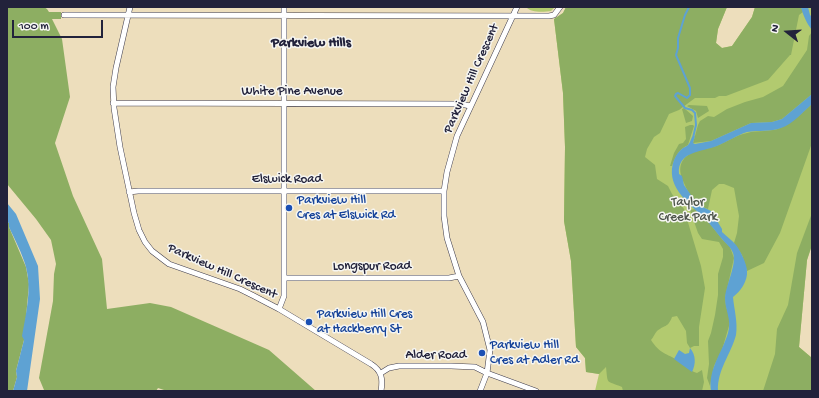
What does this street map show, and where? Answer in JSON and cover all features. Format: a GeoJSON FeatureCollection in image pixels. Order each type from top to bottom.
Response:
{"type":"FeatureCollection","features":[{"type":"Feature","properties":{"kind":"street","name":"Parkview Hill Crescent"},"geometry":{"type":"LineString","coordinates":[[130,7],[115,73],[114,116],[129,192],[139,230],[152,251],[160,258],[176,267],[240,289],[279,309],[372,364],[381,373]]}},
{"type":"Feature","properties":{"kind":"street"},"geometry":{"type":"LineString","coordinates":[[279,309],[284,296],[284,7]]}},
{"type":"Feature","properties":{"kind":"street","name":"Parkview Hill Crescent"},"geometry":{"type":"LineString","coordinates":[[480,391],[487,373],[490,350],[483,322],[459,276],[447,238],[444,216],[444,191],[451,152],[470,106],[517,7]]}},
{"type":"Feature","properties":{"kind":"street"},"geometry":{"type":"LineString","coordinates":[[64,14],[549,16],[554,15],[559,9]]}},
{"type":"Feature","properties":{"kind":"street","name":"White Pine Avenue"},"geometry":{"type":"LineString","coordinates":[[114,103],[461,104],[470,106]]}},
{"type":"Feature","properties":{"kind":"street","name":"Elswick Road"},"geometry":{"type":"LineString","coordinates":[[129,192],[444,191]]}},
{"type":"Feature","properties":{"kind":"street","name":"Longspur Road"},"geometry":{"type":"LineString","coordinates":[[284,278],[449,278],[459,276]]}},
{"type":"Feature","properties":{"kind":"street","name":"Alder Road"},"geometry":{"type":"LineString","coordinates":[[381,373],[389,368],[399,366],[475,367],[536,391]]}},
{"type":"Feature","properties":{"kind":"street"},"geometry":{"type":"LineString","coordinates":[[381,373],[381,391]]}},
{"type":"Feature","properties":{"kind":"green space"},"geometry":{"type":"Polygon","coordinates":[[[7,7],[44,7],[49,12],[61,12],[61,19],[52,19],[62,39],[70,97],[55,143],[73,196],[102,259],[107,309],[150,303],[171,307],[269,350],[316,391],[167,391],[158,388],[156,391],[44,390],[39,378],[53,301],[56,264],[51,240],[7,184],[7,7]]]}},
{"type":"Feature","properties":{"kind":"green space"},"geometry":{"type":"Polygon","coordinates":[[[526,7],[555,7],[551,11],[541,12],[528,9],[526,7]]]}},
{"type":"Feature","properties":{"kind":"green space","name":"Taylor Creek Park"},"geometry":{"type":"Polygon","coordinates":[[[566,7],[727,7],[718,29],[716,43],[722,48],[732,46],[752,17],[755,7],[812,7],[812,245],[807,260],[799,347],[812,358],[812,391],[595,391],[599,374],[586,372],[585,358],[576,347],[571,261],[564,221],[565,147],[563,93],[554,19],[563,13],[566,7]]]}},
{"type":"Feature","properties":{"kind":"green space"},"geometry":{"type":"Polygon","coordinates":[[[566,7],[727,7],[718,29],[716,43],[722,48],[732,46],[752,17],[755,7],[801,7],[803,12],[799,15],[791,55],[768,80],[726,96],[719,96],[715,98],[695,98],[679,110],[669,114],[660,133],[654,137],[647,149],[645,157],[655,165],[657,179],[668,186],[672,194],[684,209],[701,266],[705,288],[699,327],[699,346],[690,348],[687,343],[686,331],[677,316],[672,317],[666,326],[659,329],[651,340],[660,351],[679,361],[692,371],[697,373],[702,370],[704,382],[702,391],[623,391],[622,387],[609,382],[606,367],[599,374],[586,372],[585,358],[576,347],[571,261],[564,221],[565,147],[563,93],[554,19],[563,13],[566,7]]]}},
{"type":"Feature","properties":{"kind":"green space"},"geometry":{"type":"Polygon","coordinates":[[[812,32],[812,94],[782,119],[772,122],[751,123],[711,141],[693,143],[700,121],[708,116],[714,117],[727,109],[763,97],[783,86],[807,50],[809,36],[812,32]]]}},
{"type":"Feature","properties":{"kind":"green space"},"geometry":{"type":"Polygon","coordinates":[[[812,104],[812,143],[780,233],[764,263],[747,271],[742,255],[734,243],[739,216],[734,188],[724,184],[719,184],[712,190],[708,209],[693,199],[686,187],[680,172],[680,167],[684,159],[692,152],[716,146],[739,135],[780,128],[801,114],[812,104]]]}},
{"type":"Feature","properties":{"kind":"green space"},"geometry":{"type":"Polygon","coordinates":[[[687,106],[707,106],[709,111],[698,118],[696,111],[687,106]]]}},
{"type":"Feature","properties":{"kind":"green space"},"geometry":{"type":"Polygon","coordinates":[[[684,108],[693,116],[692,121],[686,123],[682,109],[684,108]]]}},
{"type":"Feature","properties":{"kind":"green space"},"geometry":{"type":"Polygon","coordinates":[[[690,125],[694,126],[688,145],[680,151],[672,166],[670,166],[674,153],[679,144],[683,143],[686,139],[685,127],[690,125]]]}},
{"type":"Feature","properties":{"kind":"green space"},"geometry":{"type":"Polygon","coordinates":[[[695,209],[730,247],[734,258],[725,298],[730,319],[729,326],[722,350],[714,366],[710,386],[707,378],[709,364],[708,341],[715,315],[718,295],[718,274],[723,257],[723,249],[719,242],[702,239],[698,233],[690,210],[695,209]]]}},
{"type":"Feature","properties":{"kind":"green space"},"geometry":{"type":"Polygon","coordinates":[[[812,213],[812,245],[807,260],[799,347],[812,358],[812,391],[763,391],[775,354],[777,329],[788,305],[797,253],[812,213]]]}},
{"type":"Feature","properties":{"kind":"green space"},"geometry":{"type":"Polygon","coordinates":[[[7,221],[26,267],[29,284],[24,340],[16,371],[17,377],[13,391],[7,391],[7,221]]]}},
{"type":"Feature","properties":{"kind":"water"},"geometry":{"type":"Polygon","coordinates":[[[801,7],[808,7],[812,17],[812,30],[805,19],[801,7]]]}},
{"type":"Feature","properties":{"kind":"water"},"geometry":{"type":"Polygon","coordinates":[[[812,94],[812,104],[790,124],[773,130],[743,133],[717,146],[698,151],[686,157],[679,166],[679,174],[682,176],[684,185],[693,198],[703,207],[711,211],[722,229],[722,232],[738,247],[747,268],[745,282],[741,289],[733,297],[736,335],[722,369],[718,383],[718,391],[711,391],[713,368],[729,328],[725,298],[734,258],[730,247],[708,221],[679,192],[672,177],[674,160],[679,152],[689,144],[692,137],[695,136],[693,143],[695,144],[711,141],[751,123],[772,122],[782,119],[812,94]]]}},
{"type":"Feature","properties":{"kind":"water"},"geometry":{"type":"Polygon","coordinates":[[[7,203],[16,214],[38,266],[40,299],[27,391],[13,391],[17,377],[16,371],[24,340],[22,336],[28,302],[28,275],[9,227],[9,223],[7,222],[7,203]]]}},
{"type":"Feature","properties":{"kind":"water"},"geometry":{"type":"Polygon","coordinates":[[[690,348],[695,360],[692,372],[674,359],[679,350],[685,354],[689,353],[690,348]]]}},
{"type":"Feature","properties":{"kind":"waterway"},"geometry":{"type":"LineString","coordinates":[[689,7],[678,38],[676,55],[690,88],[690,95],[687,98],[678,93],[675,96],[685,108],[692,110],[695,113],[696,125],[693,138]]}},
{"type":"Feature","properties":{"kind":"place","name":"Parkview Hill Cres at Elswick Rd"},"geometry":{"type":"Point","coordinates":[289,208]}},
{"type":"Feature","properties":{"kind":"place","name":"Parkview Hill Cres at Hackberry St"},"geometry":{"type":"Point","coordinates":[309,322]}},
{"type":"Feature","properties":{"kind":"place","name":"Parkview Hill Cres at Adler Rd"},"geometry":{"type":"Point","coordinates":[482,353]}},
{"type":"Feature","properties":{"kind":"district","name":"Parkview Hills"},"geometry":{"type":"Point","coordinates":[311,44]}}]}
